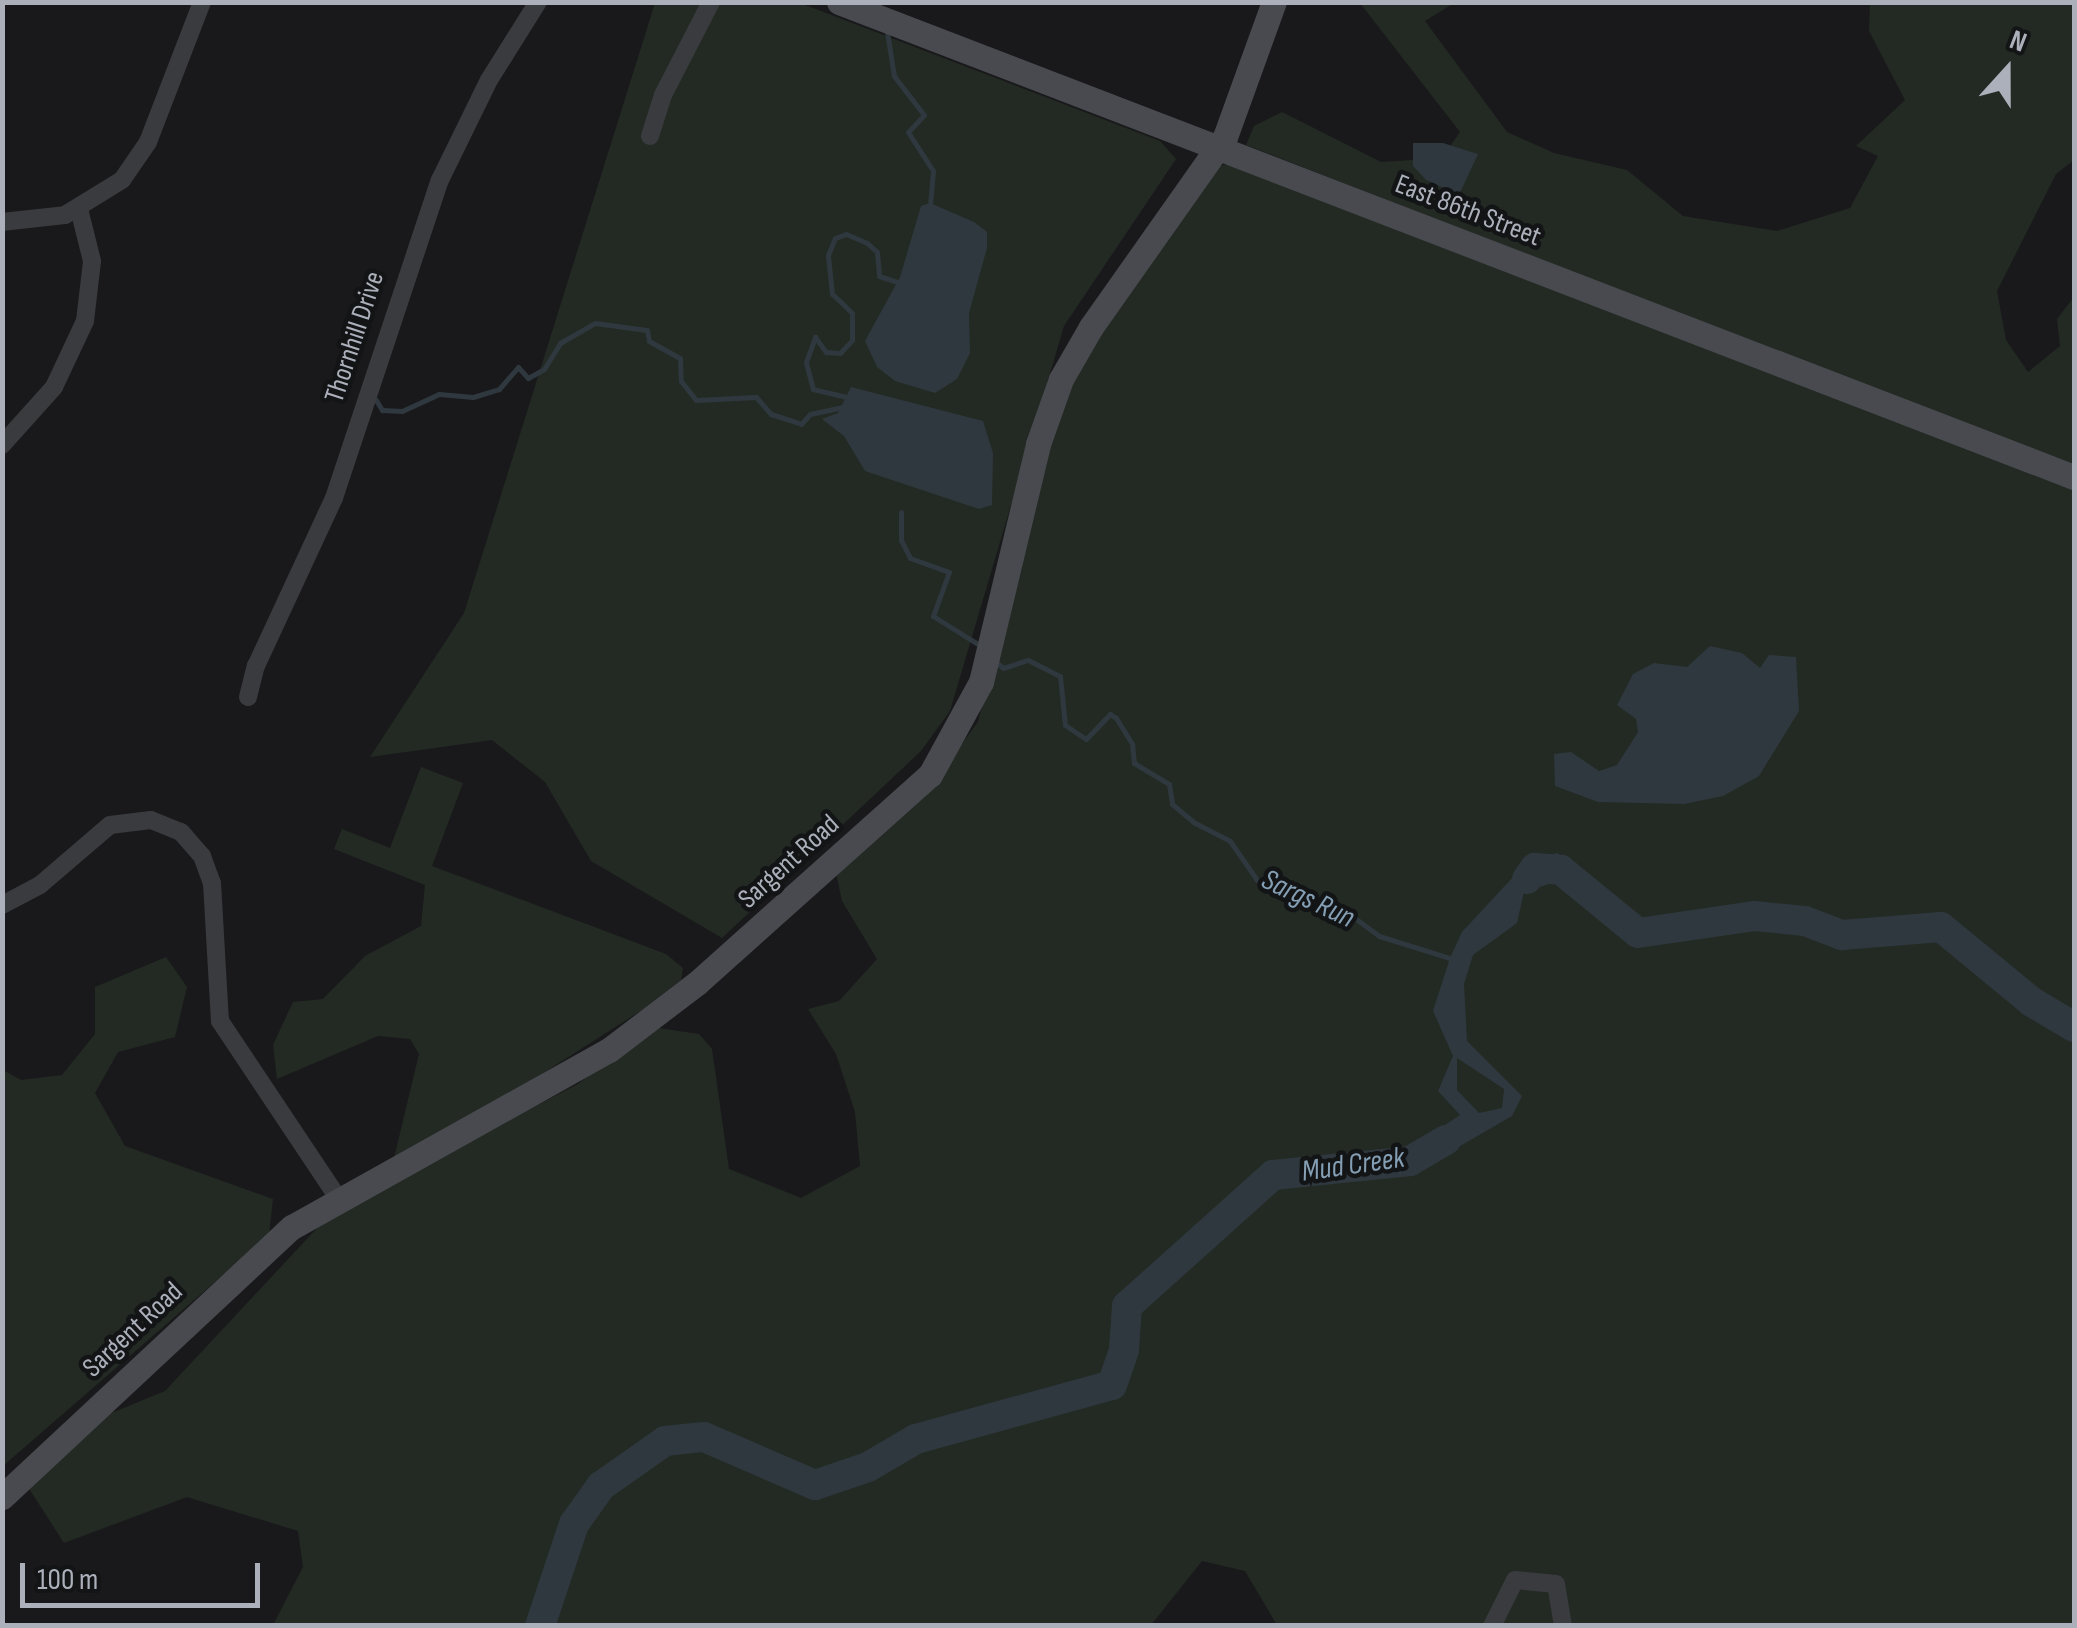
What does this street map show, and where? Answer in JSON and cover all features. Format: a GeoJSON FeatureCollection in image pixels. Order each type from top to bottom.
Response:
{"type":"FeatureCollection","features":[{"type":"Feature","properties":{"kind":"street"},"geometry":{"type":"LineString","coordinates":[[2,222],[79,210],[116,186],[140,156],[202,2]]}},
{"type":"Feature","properties":{"kind":"street","name":"Thornhill Drive"},"geometry":{"type":"LineString","coordinates":[[248,697],[256,666],[334,498],[429,206],[489,80],[538,2]]}},
{"type":"Feature","properties":{"kind":"street"},"geometry":{"type":"LineString","coordinates":[[650,136],[711,2]]}},
{"type":"Feature","properties":{"kind":"street","name":"East 86th Street"},"geometry":{"type":"LineString","coordinates":[[839,2],[2074,478]]}},
{"type":"Feature","properties":{"kind":"street","name":"Sargent Road"},"geometry":{"type":"LineString","coordinates":[[2,1497],[267,1248],[338,1198],[525,1102],[624,1039],[706,975],[930,776],[960,730],[980,682],[1038,444],[1061,380],[1230,127],[1274,2]]}},
{"type":"Feature","properties":{"kind":"street"},"geometry":{"type":"LineString","coordinates":[[2,445],[54,386],[85,322],[92,261],[79,210]]}},
{"type":"Feature","properties":{"kind":"street"},"geometry":{"type":"LineString","coordinates":[[2,905],[40,884],[110,825],[151,820],[181,832],[202,856],[212,883],[220,1021],[338,1198]]}},
{"type":"Feature","properties":{"kind":"street"},"geometry":{"type":"LineString","coordinates":[[1492,1626],[1515,1580],[1556,1584],[1562,1626]]}},
{"type":"Feature","properties":{"kind":"shaded area"},"geometry":{"type":"Polygon","coordinates":[[[655,3],[800,3],[1160,141],[1176,159],[1064,326],[950,711],[921,751],[722,938],[591,861],[545,782],[492,740],[370,757],[464,613],[655,3]]]}},
{"type":"Feature","properties":{"kind":"shaded area"},"geometry":{"type":"Polygon","coordinates":[[[1360,3],[1454,3],[1425,21],[1507,132],[1554,153],[1627,170],[1683,216],[1777,231],[1850,208],[1878,156],[1856,146],[1905,100],[1869,31],[1870,3],[2074,3],[2074,160],[2056,174],[1997,291],[2006,340],[2028,372],[2060,346],[2057,319],[2074,297],[2074,467],[1246,145],[1254,126],[1282,112],[1381,162],[1442,158],[1460,132],[1360,3]]]}},
{"type":"Feature","properties":{"kind":"shaded area"},"geometry":{"type":"Polygon","coordinates":[[[1413,143],[1443,143],[1478,154],[1459,195],[1426,180],[1413,166],[1413,143]]]}},
{"type":"Feature","properties":{"kind":"shaded area"},"geometry":{"type":"Polygon","coordinates":[[[1234,164],[2074,486],[2074,1625],[1277,1625],[1245,1571],[1202,1561],[1151,1625],[273,1625],[303,1567],[298,1531],[187,1497],[64,1543],[26,1484],[97,1419],[165,1391],[334,1210],[578,1084],[652,1027],[699,1034],[712,1049],[729,1169],[801,1198],[860,1166],[855,1112],[836,1054],[808,1009],[839,1001],[877,959],[842,901],[836,873],[933,782],[978,722],[1042,463],[1080,356],[1214,166],[1234,164]]]}},
{"type":"Feature","properties":{"kind":"shaded area"},"geometry":{"type":"Polygon","coordinates":[[[930,203],[974,222],[987,232],[987,248],[969,313],[970,353],[957,379],[935,393],[895,381],[877,367],[865,341],[900,277],[921,206],[930,203]]]}},
{"type":"Feature","properties":{"kind":"shaded area"},"geometry":{"type":"Polygon","coordinates":[[[851,387],[983,421],[993,453],[992,505],[979,509],[865,471],[844,436],[822,419],[838,413],[851,387]]]}},
{"type":"Feature","properties":{"kind":"shaded area"},"geometry":{"type":"Polygon","coordinates":[[[1710,646],[1742,653],[1760,668],[1769,655],[1796,657],[1799,711],[1759,776],[1723,796],[1684,804],[1598,802],[1555,786],[1554,754],[1571,752],[1599,771],[1617,765],[1638,732],[1636,719],[1617,705],[1633,674],[1654,663],[1687,667],[1710,646]]]}},
{"type":"Feature","properties":{"kind":"shaded area"},"geometry":{"type":"Polygon","coordinates":[[[421,767],[463,783],[432,866],[666,954],[683,968],[681,980],[642,1010],[498,1102],[394,1158],[419,1054],[410,1039],[378,1036],[277,1079],[273,1045],[293,1002],[323,999],[365,956],[421,926],[425,885],[334,849],[342,829],[390,848],[421,767]]]}},
{"type":"Feature","properties":{"kind":"shaded area"},"geometry":{"type":"Polygon","coordinates":[[[1557,853],[1567,860],[1552,883],[1524,892],[1517,923],[1473,955],[1464,984],[1467,1041],[1522,1096],[1512,1116],[1412,1174],[1409,1149],[1460,1115],[1438,1091],[1453,1056],[1433,1011],[1450,958],[1462,932],[1527,862],[1557,853]],[[1457,1058],[1457,1090],[1479,1113],[1502,1108],[1504,1089],[1457,1058]]]}},
{"type":"Feature","properties":{"kind":"shaded area"},"geometry":{"type":"Polygon","coordinates":[[[166,957],[187,987],[175,1037],[118,1052],[95,1093],[125,1146],[273,1199],[269,1235],[3,1466],[3,1070],[21,1080],[62,1075],[95,1034],[95,987],[166,957]]]}},
{"type":"Feature","properties":{"kind":"waterway","name":"Sargs Run"},"geometry":{"type":"LineString","coordinates":[[887,32],[894,76],[924,115],[908,132],[933,171],[930,208]]}},
{"type":"Feature","properties":{"kind":"waterway","name":"Sargs Run"},"geometry":{"type":"LineString","coordinates":[[847,397],[813,389],[806,362],[815,337],[826,352],[840,353],[852,340],[852,313],[832,294],[828,255],[835,238],[846,234],[867,243],[877,252],[879,276],[901,283]]}},
{"type":"Feature","properties":{"kind":"waterway"},"geometry":{"type":"LineString","coordinates":[[376,400],[382,410],[402,411],[439,394],[473,397],[499,389],[518,367],[528,378],[544,369],[560,343],[595,323],[647,330],[649,341],[680,358],[681,381],[696,400],[756,397],[771,414],[801,424],[810,414],[844,407]]}},
{"type":"Feature","properties":{"kind":"waterway","name":"Sargs Run"},"geometry":{"type":"LineString","coordinates":[[901,512],[901,540],[910,558],[949,572],[933,616],[978,644]]}},
{"type":"Feature","properties":{"kind":"waterway","name":"Sargs Run"},"geometry":{"type":"LineString","coordinates":[[996,662],[1003,668],[1028,660],[1060,676],[1065,725],[1086,739],[1110,714],[1116,718],[1132,744],[1134,763],[1169,784],[1172,804],[1195,823],[1230,841],[1257,880],[1291,898],[1337,905],[1379,936],[1453,959]]}},
{"type":"Feature","properties":{"kind":"waterway","name":"Mud Creek"},"geometry":{"type":"LineString","coordinates":[[1527,879],[1535,868],[1561,870],[1638,933],[1754,916],[1805,921],[1842,935],[1941,927],[2032,1002],[2074,1027]]}},
{"type":"Feature","properties":{"kind":"waterway","name":"Mud Creek"},"geometry":{"type":"LineString","coordinates":[[540,1626],[574,1524],[601,1486],[665,1441],[704,1437],[815,1485],[868,1467],[916,1439],[1112,1385],[1124,1350],[1127,1306],[1273,1175],[1410,1161],[1446,1140]]}}]}
